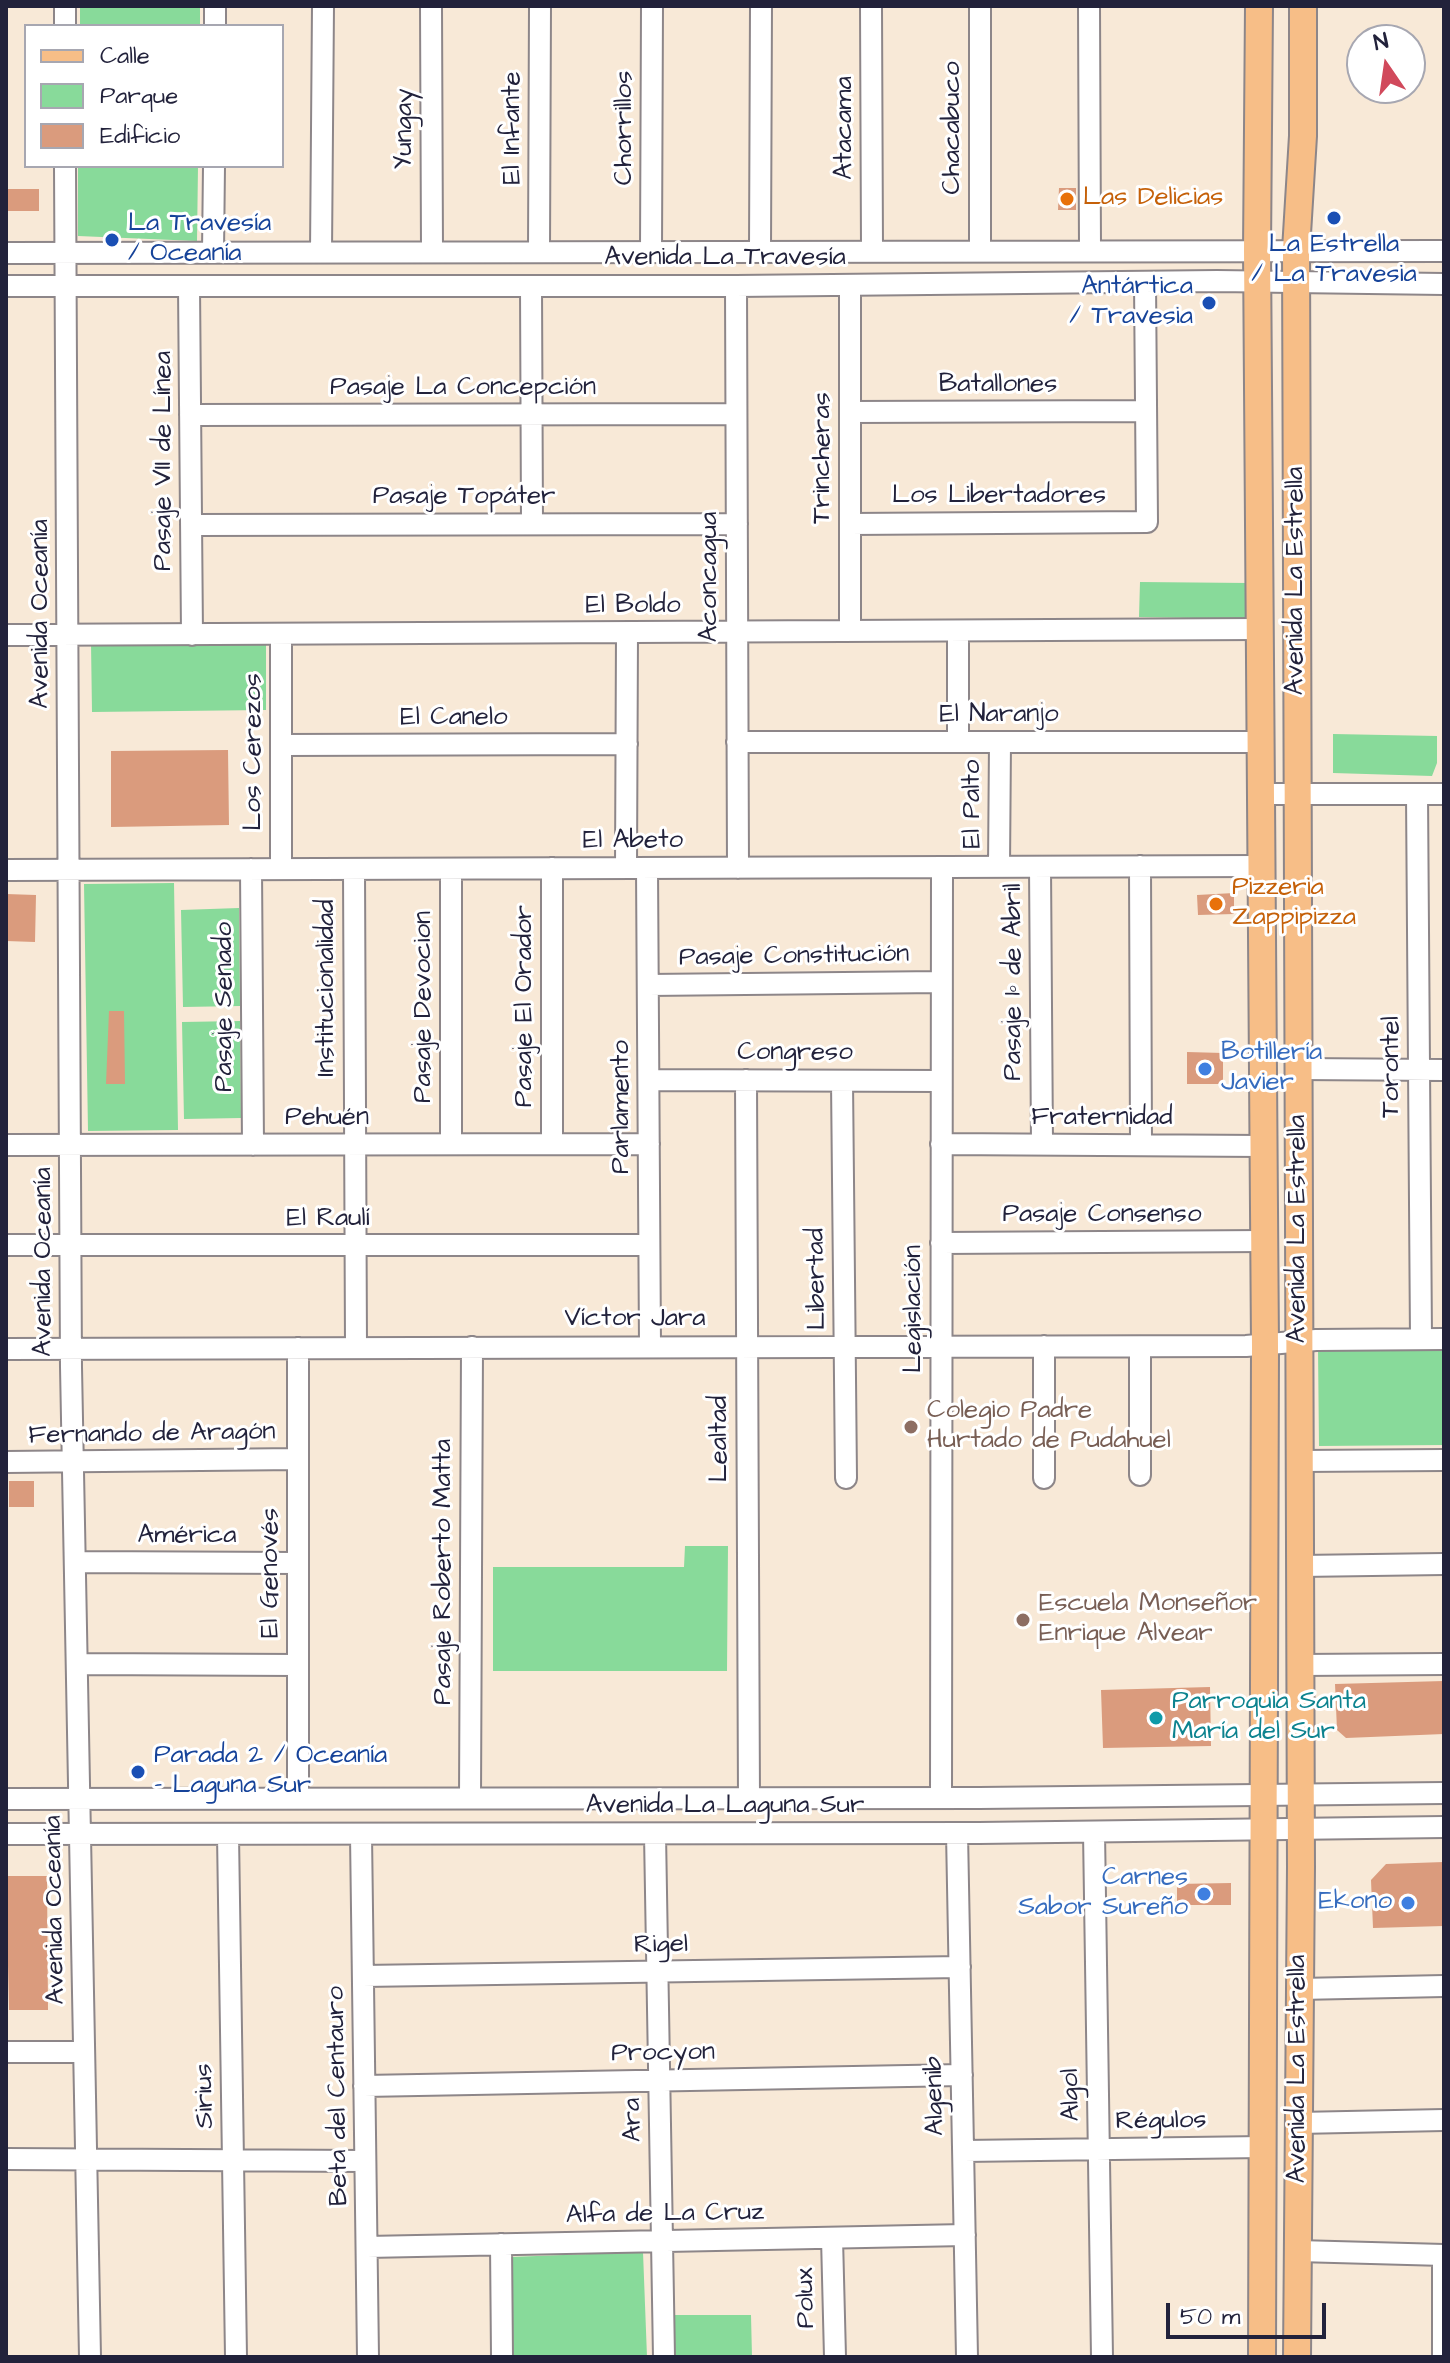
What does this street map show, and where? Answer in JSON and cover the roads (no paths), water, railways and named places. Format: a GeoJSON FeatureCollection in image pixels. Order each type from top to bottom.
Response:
{"type":"FeatureCollection","features":[{"type":"Feature","properties":{"kind":"main road","name":"Avenida La Estrella"},"geometry":{"type":"LineString","coordinates":[[1259,6],[1257,281],[1265,1346],[1262,2357]]}},
{"type":"Feature","properties":{"kind":"main road","name":"Avenida La Estrella"},"geometry":{"type":"LineString","coordinates":[[1297,2357],[1300,1461],[1296,250],[1303,136],[1303,6]]}},
{"type":"Feature","properties":{"kind":"street"},"geometry":{"type":"LineString","coordinates":[[321,252],[323,6]]}},
{"type":"Feature","properties":{"kind":"street","name":"Yungay"},"geometry":{"type":"LineString","coordinates":[[431,6],[432,251]]}},
{"type":"Feature","properties":{"kind":"street","name":"El Infante"},"geometry":{"type":"LineString","coordinates":[[539,251],[540,6]]}},
{"type":"Feature","properties":{"kind":"street","name":"Chorrillos"},"geometry":{"type":"LineString","coordinates":[[651,250],[652,6]]}},
{"type":"Feature","properties":{"kind":"street"},"geometry":{"type":"LineString","coordinates":[[760,250],[761,6]]}},
{"type":"Feature","properties":{"kind":"street","name":"Atacama"},"geometry":{"type":"LineString","coordinates":[[871,6],[872,250]]}},
{"type":"Feature","properties":{"kind":"street","name":"Chacabuco"},"geometry":{"type":"LineString","coordinates":[[980,6],[980,250]]}},
{"type":"Feature","properties":{"kind":"street"},"geometry":{"type":"LineString","coordinates":[[1089,6],[1090,249]]}},
{"type":"Feature","properties":{"kind":"street","name":"Avenida Oceanía"},"geometry":{"type":"LineString","coordinates":[[65,168],[71,1348],[90,2357]]}},
{"type":"Feature","properties":{"kind":"street"},"geometry":{"type":"LineString","coordinates":[[213,252],[214,168]]}},
{"type":"Feature","properties":{"kind":"street","name":"Avenida La Travesía"},"geometry":{"type":"LineString","coordinates":[[6,253],[1090,249],[1444,251]]}},
{"type":"Feature","properties":{"kind":"street","name":"Avenida La Travesía"},"geometry":{"type":"LineString","coordinates":[[6,286],[736,286],[1257,281],[1444,284]]}},
{"type":"Feature","properties":{"kind":"street"},"geometry":{"type":"LineString","coordinates":[[1145,282],[1146,411]]}},
{"type":"Feature","properties":{"kind":"street","name":"Trincheras"},"geometry":{"type":"LineString","coordinates":[[850,285],[850,631]]}},
{"type":"Feature","properties":{"kind":"street","name":"Pasaje VII de Línea"},"geometry":{"type":"LineString","coordinates":[[189,286],[192,635]]}},
{"type":"Feature","properties":{"kind":"street"},"geometry":{"type":"LineString","coordinates":[[531,286],[532,524]]}},
{"type":"Feature","properties":{"kind":"street","name":"Aconcagua"},"geometry":{"type":"LineString","coordinates":[[736,286],[738,868]]}},
{"type":"Feature","properties":{"kind":"street","name":"Batallones"},"geometry":{"type":"LineString","coordinates":[[850,412],[1146,411]]}},
{"type":"Feature","properties":{"kind":"street","name":"Los Libertadores"},"geometry":{"type":"LineString","coordinates":[[850,524],[1147,522],[1146,411]]}},
{"type":"Feature","properties":{"kind":"street","name":"Pasaje La Concepción"},"geometry":{"type":"LineString","coordinates":[[190,415],[736,414]]}},
{"type":"Feature","properties":{"kind":"street","name":"Pasaje Topáter"},"geometry":{"type":"LineString","coordinates":[[191,525],[737,524]]}},
{"type":"Feature","properties":{"kind":"street","name":"El Boldo"},"geometry":{"type":"LineString","coordinates":[[6,635],[1259,629]]}},
{"type":"Feature","properties":{"kind":"street"},"geometry":{"type":"LineString","coordinates":[[958,631],[958,742]]}},
{"type":"Feature","properties":{"kind":"street","name":"Parlamento"},"geometry":{"type":"LineString","coordinates":[[627,633],[627,744],[648,985],[650,1346]]}},
{"type":"Feature","properties":{"kind":"street","name":"Los Cerezos"},"geometry":{"type":"LineString","coordinates":[[281,635],[281,869]]}},
{"type":"Feature","properties":{"kind":"street","name":"El Naranjo"},"geometry":{"type":"LineString","coordinates":[[737,742],[1260,742]]}},
{"type":"Feature","properties":{"kind":"street","name":"El Palto"},"geometry":{"type":"LineString","coordinates":[[999,867],[1000,742]]}},
{"type":"Feature","properties":{"kind":"street","name":"El Canelo"},"geometry":{"type":"LineString","coordinates":[[281,745],[627,744]]}},
{"type":"Feature","properties":{"kind":"street"},"geometry":{"type":"LineString","coordinates":[[1260,794],[1444,794]]}},
{"type":"Feature","properties":{"kind":"street","name":"Torontel"},"geometry":{"type":"LineString","coordinates":[[1417,794],[1421,1339]]}},
{"type":"Feature","properties":{"kind":"street"},"geometry":{"type":"LineString","coordinates":[[1140,866],[1141,1145]]}},
{"type":"Feature","properties":{"kind":"street","name":"El Abeto"},"geometry":{"type":"LineString","coordinates":[[6,870],[1261,866]]}},
{"type":"Feature","properties":{"kind":"street","name":"Legislación"},"geometry":{"type":"LineString","coordinates":[[941,1798],[942,867]]}},
{"type":"Feature","properties":{"kind":"street","name":"Pasaje 1º de Abril"},"geometry":{"type":"LineString","coordinates":[[1040,867],[1042,1144]]}},
{"type":"Feature","properties":{"kind":"street","name":"Pasaje El Orador"},"geometry":{"type":"LineString","coordinates":[[552,868],[552,1144]]}},
{"type":"Feature","properties":{"kind":"street","name":"Pasaje Senado"},"geometry":{"type":"LineString","coordinates":[[251,869],[253,1145]]}},
{"type":"Feature","properties":{"kind":"street","name":"Institucionalidad"},"geometry":{"type":"LineString","coordinates":[[354,869],[356,1347]]}},
{"type":"Feature","properties":{"kind":"street","name":"Pasaje Devocion"},"geometry":{"type":"LineString","coordinates":[[451,869],[451,1144]]}},
{"type":"Feature","properties":{"kind":"street","name":"Pasaje Constitución"},"geometry":{"type":"LineString","coordinates":[[648,985],[941,982]]}},
{"type":"Feature","properties":{"kind":"street"},"geometry":{"type":"LineString","coordinates":[[1298,1069],[1444,1070]]}},
{"type":"Feature","properties":{"kind":"street","name":"Congreso"},"geometry":{"type":"LineString","coordinates":[[649,1080],[941,1081]]}},
{"type":"Feature","properties":{"kind":"street","name":"Lealtad"},"geometry":{"type":"LineString","coordinates":[[746,1080],[749,1798]]}},
{"type":"Feature","properties":{"kind":"street","name":"Libertad"},"geometry":{"type":"LineString","coordinates":[[842,1081],[846,1478]]}},
{"type":"Feature","properties":{"kind":"street","name":"Pehuén"},"geometry":{"type":"LineString","coordinates":[[6,1145],[649,1144]]}},
{"type":"Feature","properties":{"kind":"street","name":"Fraternidad"},"geometry":{"type":"LineString","coordinates":[[941,1144],[1263,1146]]}},
{"type":"Feature","properties":{"kind":"street","name":"Pasaje Consenso"},"geometry":{"type":"LineString","coordinates":[[941,1243],[1264,1241]]}},
{"type":"Feature","properties":{"kind":"street","name":"El Raulí"},"geometry":{"type":"LineString","coordinates":[[6,1245],[649,1245]]}},
{"type":"Feature","properties":{"kind":"street","name":"Víctor Jara"},"geometry":{"type":"LineString","coordinates":[[6,1349],[1140,1347],[1444,1339]]}},
{"type":"Feature","properties":{"kind":"street"},"geometry":{"type":"LineString","coordinates":[[1044,1346],[1044,1478]]}},
{"type":"Feature","properties":{"kind":"street","name":"Pasaje Roberto Matta"},"geometry":{"type":"LineString","coordinates":[[470,1798],[472,1347]]}},
{"type":"Feature","properties":{"kind":"street"},"geometry":{"type":"LineString","coordinates":[[1140,1347],[1140,1475]]}},
{"type":"Feature","properties":{"kind":"street","name":"El Genovés"},"geometry":{"type":"LineString","coordinates":[[298,1348],[298,1798]]}},
{"type":"Feature","properties":{"kind":"street","name":"Fernando de Aragón"},"geometry":{"type":"LineString","coordinates":[[6,1462],[298,1459]]}},
{"type":"Feature","properties":{"kind":"street"},"geometry":{"type":"LineString","coordinates":[[1300,1461],[1444,1460]]}},
{"type":"Feature","properties":{"kind":"street","name":"América"},"geometry":{"type":"LineString","coordinates":[[75,1562],[298,1563]]}},
{"type":"Feature","properties":{"kind":"street"},"geometry":{"type":"LineString","coordinates":[[1300,1566],[1444,1564]]}},
{"type":"Feature","properties":{"kind":"street"},"geometry":{"type":"LineString","coordinates":[[77,1664],[298,1665]]}},
{"type":"Feature","properties":{"kind":"street"},"geometry":{"type":"LineString","coordinates":[[1300,1665],[1444,1664]]}},
{"type":"Feature","properties":{"kind":"street","name":"Avenida La Laguna Sur"},"geometry":{"type":"LineString","coordinates":[[6,1799],[1265,1797],[1444,1793]]}},
{"type":"Feature","properties":{"kind":"street","name":"Avenida La Laguna Sur"},"geometry":{"type":"LineString","coordinates":[[6,1834],[1265,1832],[1444,1827]]}},
{"type":"Feature","properties":{"kind":"street","name":"Algol"},"geometry":{"type":"LineString","coordinates":[[1094,1832],[1102,2357]]}},
{"type":"Feature","properties":{"kind":"street","name":"Algenib"},"geometry":{"type":"LineString","coordinates":[[957,1833],[967,2357]]}},
{"type":"Feature","properties":{"kind":"street","name":"Ara"},"geometry":{"type":"LineString","coordinates":[[655,1834],[664,2357]]}},
{"type":"Feature","properties":{"kind":"street","name":"Sirius"},"geometry":{"type":"LineString","coordinates":[[228,1835],[236,2357]]}},
{"type":"Feature","properties":{"kind":"street","name":"Beta del Centauro"},"geometry":{"type":"LineString","coordinates":[[361,1835],[368,2357]]}},
{"type":"Feature","properties":{"kind":"street","name":"Rigel"},"geometry":{"type":"LineString","coordinates":[[363,1976],[960,1967]]}},
{"type":"Feature","properties":{"kind":"street"},"geometry":{"type":"LineString","coordinates":[[1299,1989],[1444,1986]]}},
{"type":"Feature","properties":{"kind":"street"},"geometry":{"type":"LineString","coordinates":[[6,2052],[84,2052]]}},
{"type":"Feature","properties":{"kind":"street","name":"Procyon"},"geometry":{"type":"LineString","coordinates":[[364,2086],[962,2075]]}},
{"type":"Feature","properties":{"kind":"street"},"geometry":{"type":"LineString","coordinates":[[1298,2123],[1444,2120]]}},
{"type":"Feature","properties":{"kind":"street","name":"Régulos"},"geometry":{"type":"LineString","coordinates":[[964,2151],[1263,2147]]}},
{"type":"Feature","properties":{"kind":"street"},"geometry":{"type":"LineString","coordinates":[[6,2159],[365,2161]]}},
{"type":"Feature","properties":{"kind":"street","name":"Alfa de La Cruz"},"geometry":{"type":"LineString","coordinates":[[367,2247],[965,2235]]}},
{"type":"Feature","properties":{"kind":"street","name":"Polux"},"geometry":{"type":"LineString","coordinates":[[832,2238],[835,2357]]}},
{"type":"Feature","properties":{"kind":"street"},"geometry":{"type":"LineString","coordinates":[[501,2244],[502,2357]]}},
{"type":"Feature","properties":{"kind":"street"},"geometry":{"type":"LineString","coordinates":[[1298,2251],[1443,2255],[1443,2357]]}},
{"type":"Feature","properties":{"kind":"place","name":"Las Delicias"},"geometry":{"type":"Point","coordinates":[1067,199]}},
{"type":"Feature","properties":{"kind":"place","name":"La Estrella / La Travesia"},"geometry":{"type":"Point","coordinates":[1334,218]}},
{"type":"Feature","properties":{"kind":"place","name":"La Travesía / Oceanía"},"geometry":{"type":"Point","coordinates":[112,240]}},
{"type":"Feature","properties":{"kind":"place","name":"Antártica / Travesia"},"geometry":{"type":"Point","coordinates":[1209,303]}},
{"type":"Feature","properties":{"kind":"place","name":"Pizzeria Zappipizza"},"geometry":{"type":"Point","coordinates":[1216,904]}},
{"type":"Feature","properties":{"kind":"place","name":"Botillería Javier"},"geometry":{"type":"Point","coordinates":[1205,1069]}},
{"type":"Feature","properties":{"kind":"place","name":"Colegio Padre Hurtado de Pudahuel"},"geometry":{"type":"Point","coordinates":[911,1427]}},
{"type":"Feature","properties":{"kind":"place","name":"Escuela Monseñor Enrique Alvear"},"geometry":{"type":"Point","coordinates":[1023,1620]}},
{"type":"Feature","properties":{"kind":"place","name":"Parroquia Santa María del Sur"},"geometry":{"type":"Point","coordinates":[1156,1718]}},
{"type":"Feature","properties":{"kind":"place","name":"Parada 2 / Oceanía - Laguna Sur"},"geometry":{"type":"Point","coordinates":[138,1772]}},
{"type":"Feature","properties":{"kind":"place","name":"Carnes Sabor Sureño"},"geometry":{"type":"Point","coordinates":[1204,1894]}},
{"type":"Feature","properties":{"kind":"place","name":"Ekono"},"geometry":{"type":"Point","coordinates":[1408,1903]}}]}
